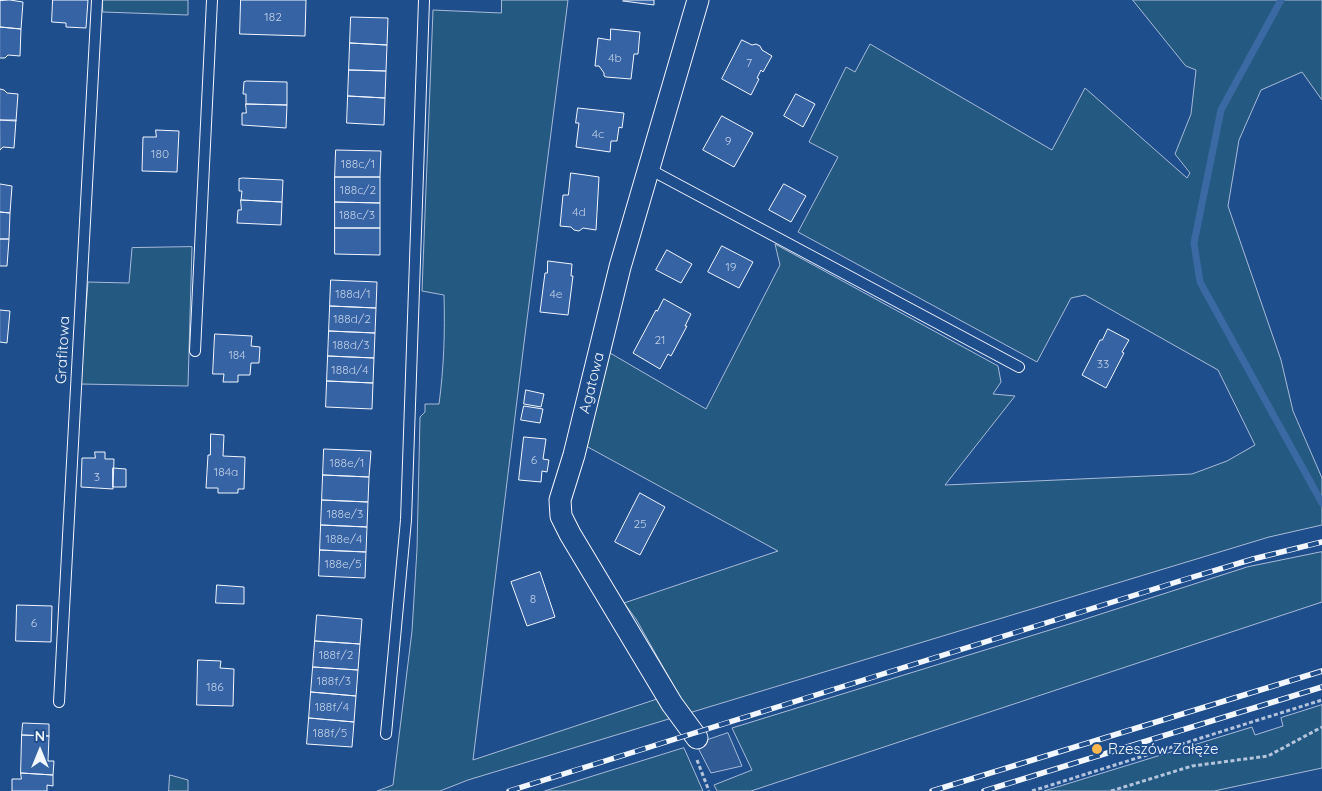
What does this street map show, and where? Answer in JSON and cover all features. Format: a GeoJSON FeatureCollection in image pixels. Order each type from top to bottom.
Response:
{"type":"FeatureCollection","features":[{"type":"Feature","properties":{"kind":"street","name":"Agatowa"},"geometry":{"type":"LineString","coordinates":[[697,738],[672,704],[570,534],[561,516],[560,500],[574,455],[620,267],[698,0]]}},
{"type":"Feature","properties":{"kind":"lane","name":"Grafitowa"},"geometry":{"type":"LineString","coordinates":[[59,702],[97,0]]}},
{"type":"Feature","properties":{"kind":"lane"},"geometry":{"type":"LineString","coordinates":[[195,351],[212,0]]}},
{"type":"Feature","properties":{"kind":"lane"},"geometry":{"type":"LineString","coordinates":[[386,734],[406,520],[424,0]]}},
{"type":"Feature","properties":{"kind":"lane"},"geometry":{"type":"LineString","coordinates":[[649,169],[1019,367]]}},
{"type":"Feature","properties":{"kind":"path"},"geometry":{"type":"LineString","coordinates":[[1032,791],[1322,700]]}},
{"type":"Feature","properties":{"kind":"path"},"geometry":{"type":"LineString","coordinates":[[1111,791],[1192,766],[1268,756],[1322,727]]}},
{"type":"Feature","properties":{"kind":"path"},"geometry":{"type":"LineString","coordinates":[[697,738],[691,745],[709,791]]}},
{"type":"Feature","properties":{"kind":"shaded area"},"geometry":{"type":"Polygon","coordinates":[[[103,0],[188,0],[188,15],[103,12],[103,0]]]}},
{"type":"Feature","properties":{"kind":"shaded area"},"geometry":{"type":"Polygon","coordinates":[[[502,0],[568,0],[473,760],[660,698],[672,718],[468,780],[440,791],[377,791],[393,785],[412,631],[417,549],[420,417],[425,412],[425,404],[439,404],[443,363],[444,295],[422,291],[433,10],[501,13],[502,0]]]}},
{"type":"Feature","properties":{"kind":"shaded area"},"geometry":{"type":"Polygon","coordinates":[[[1133,0],[1322,0],[1322,100],[1302,72],[1261,90],[1239,140],[1228,206],[1281,360],[1293,411],[1322,478],[1322,525],[1269,537],[689,713],[636,619],[624,603],[778,551],[586,446],[610,353],[706,409],[780,265],[775,244],[998,366],[1001,382],[993,394],[1015,396],[945,485],[1192,474],[1227,461],[1255,445],[1218,370],[1085,295],[1071,298],[1037,362],[798,232],[838,157],[809,142],[846,67],[855,72],[870,44],[1052,150],[1085,88],[1187,178],[1190,173],[1175,154],[1191,114],[1196,70],[1186,66],[1133,0]]]}},
{"type":"Feature","properties":{"kind":"shaded area"},"geometry":{"type":"Polygon","coordinates":[[[192,247],[188,386],[80,384],[88,282],[129,283],[132,248],[192,247]]]}},
{"type":"Feature","properties":{"kind":"shaded area"},"geometry":{"type":"Polygon","coordinates":[[[1322,552],[1322,602],[751,791],[717,791],[714,785],[752,770],[732,728],[1247,567],[1322,552]]]}},
{"type":"Feature","properties":{"kind":"shaded area"},"geometry":{"type":"Polygon","coordinates":[[[1322,705],[1322,768],[1214,791],[1044,791],[1252,727],[1255,735],[1283,726],[1281,718],[1322,705]]]}},
{"type":"Feature","properties":{"kind":"shaded area"},"geometry":{"type":"Polygon","coordinates":[[[728,733],[742,766],[711,773],[696,744],[728,733]]]}},
{"type":"Feature","properties":{"kind":"shaded area"},"geometry":{"type":"Polygon","coordinates":[[[684,748],[703,791],[545,791],[684,748]]]}},
{"type":"Feature","properties":{"kind":"shaded area"},"geometry":{"type":"Polygon","coordinates":[[[170,775],[188,780],[188,791],[169,791],[170,775]]]}},
{"type":"Feature","properties":{"kind":"building"},"geometry":{"type":"Polygon","coordinates":[[[53,0],[88,0],[86,28],[66,27],[66,23],[52,22],[53,0]]]}},
{"type":"Feature","properties":{"kind":"building"},"geometry":{"type":"Polygon","coordinates":[[[241,0],[306,0],[305,36],[240,34],[241,0]]]}},
{"type":"Feature","properties":{"kind":"building"},"geometry":{"type":"Polygon","coordinates":[[[654,0],[654,5],[623,1],[654,0]]]}},
{"type":"Feature","properties":{"kind":"building"},"geometry":{"type":"Polygon","coordinates":[[[0,1],[23,2],[21,29],[0,27],[0,1]]]}},
{"type":"Feature","properties":{"kind":"building"},"geometry":{"type":"Polygon","coordinates":[[[351,17],[388,18],[387,45],[350,43],[351,17]]]}},
{"type":"Feature","properties":{"kind":"building"},"geometry":{"type":"Polygon","coordinates":[[[0,27],[21,29],[20,56],[8,55],[5,58],[0,58],[0,27]]]}},
{"type":"Feature","properties":{"kind":"building"},"geometry":{"type":"Polygon","coordinates":[[[611,29],[640,32],[638,54],[634,54],[631,79],[606,77],[599,66],[595,66],[598,38],[610,40],[611,29]]]}},
{"type":"Feature","properties":{"kind":"building"},"geometry":{"type":"Polygon","coordinates":[[[742,40],[752,45],[760,46],[762,50],[772,56],[763,72],[761,70],[751,95],[722,79],[742,40]]]}},
{"type":"Feature","properties":{"kind":"building"},"geometry":{"type":"Polygon","coordinates":[[[350,43],[387,45],[386,71],[349,70],[350,43]]]}},
{"type":"Feature","properties":{"kind":"building"},"geometry":{"type":"Polygon","coordinates":[[[349,70],[386,71],[385,98],[348,96],[349,70]]]}},
{"type":"Feature","properties":{"kind":"building"},"geometry":{"type":"Polygon","coordinates":[[[244,82],[287,82],[287,105],[246,104],[246,94],[243,94],[244,82]]]}},
{"type":"Feature","properties":{"kind":"building"},"geometry":{"type":"Polygon","coordinates":[[[0,89],[7,93],[18,94],[16,121],[0,120],[0,89]]]}},
{"type":"Feature","properties":{"kind":"building"},"geometry":{"type":"Polygon","coordinates":[[[796,94],[815,104],[803,127],[784,116],[796,94]]]}},
{"type":"Feature","properties":{"kind":"building"},"geometry":{"type":"Polygon","coordinates":[[[348,96],[385,98],[384,125],[347,123],[348,96]]]}},
{"type":"Feature","properties":{"kind":"building"},"geometry":{"type":"Polygon","coordinates":[[[246,104],[287,105],[286,128],[242,125],[242,113],[246,113],[246,104]]]}},
{"type":"Feature","properties":{"kind":"building"},"geometry":{"type":"Polygon","coordinates":[[[578,108],[624,113],[622,128],[619,127],[617,141],[611,141],[610,152],[576,147],[579,123],[576,123],[578,108]]]}},
{"type":"Feature","properties":{"kind":"building"},"geometry":{"type":"Polygon","coordinates":[[[722,116],[753,133],[734,167],[703,150],[722,116]]]}},
{"type":"Feature","properties":{"kind":"building"},"geometry":{"type":"Polygon","coordinates":[[[0,120],[16,120],[14,148],[3,147],[0,150],[0,120]]]}},
{"type":"Feature","properties":{"kind":"building"},"geometry":{"type":"Polygon","coordinates":[[[156,130],[179,131],[177,172],[142,171],[143,137],[156,137],[156,130]]]}},
{"type":"Feature","properties":{"kind":"building"},"geometry":{"type":"Polygon","coordinates":[[[336,150],[381,151],[380,177],[335,177],[336,150]]]}},
{"type":"Feature","properties":{"kind":"building"},"geometry":{"type":"Polygon","coordinates":[[[571,173],[599,177],[596,230],[583,228],[579,231],[571,227],[560,226],[563,195],[568,195],[571,173]]]}},
{"type":"Feature","properties":{"kind":"building"},"geometry":{"type":"Polygon","coordinates":[[[335,177],[380,177],[380,203],[335,202],[335,177]]]}},
{"type":"Feature","properties":{"kind":"building"},"geometry":{"type":"Polygon","coordinates":[[[239,179],[283,180],[282,202],[241,200],[242,191],[239,191],[239,179]]]}},
{"type":"Feature","properties":{"kind":"building"},"geometry":{"type":"Polygon","coordinates":[[[0,184],[12,186],[10,213],[0,212],[0,184]]]}},
{"type":"Feature","properties":{"kind":"building"},"geometry":{"type":"Polygon","coordinates":[[[784,184],[806,196],[791,222],[769,210],[784,184]]]}},
{"type":"Feature","properties":{"kind":"building"},"geometry":{"type":"Polygon","coordinates":[[[241,200],[282,202],[281,225],[237,223],[238,210],[241,210],[241,200]]]}},
{"type":"Feature","properties":{"kind":"building"},"geometry":{"type":"Polygon","coordinates":[[[335,202],[380,203],[380,228],[335,228],[335,202]]]}},
{"type":"Feature","properties":{"kind":"building"},"geometry":{"type":"Polygon","coordinates":[[[0,212],[10,213],[9,239],[0,239],[0,212]]]}},
{"type":"Feature","properties":{"kind":"building"},"geometry":{"type":"Polygon","coordinates":[[[335,228],[380,228],[380,255],[335,254],[335,228]]]}},
{"type":"Feature","properties":{"kind":"building"},"geometry":{"type":"Polygon","coordinates":[[[0,239],[9,239],[7,266],[0,266],[0,239]]]}},
{"type":"Feature","properties":{"kind":"building"},"geometry":{"type":"Polygon","coordinates":[[[722,246],[753,262],[739,288],[708,272],[722,246]]]}},
{"type":"Feature","properties":{"kind":"building"},"geometry":{"type":"Polygon","coordinates":[[[667,250],[692,264],[681,283],[656,270],[667,250]]]}},
{"type":"Feature","properties":{"kind":"building"},"geometry":{"type":"Polygon","coordinates":[[[548,261],[572,264],[571,276],[573,276],[568,315],[540,312],[548,261]]]}},
{"type":"Feature","properties":{"kind":"building"},"geometry":{"type":"Polygon","coordinates":[[[331,280],[377,282],[376,308],[330,306],[331,280]]]}},
{"type":"Feature","properties":{"kind":"building"},"geometry":{"type":"Polygon","coordinates":[[[664,299],[691,314],[685,326],[687,326],[671,356],[668,354],[660,369],[633,353],[664,299]]]}},
{"type":"Feature","properties":{"kind":"building"},"geometry":{"type":"Polygon","coordinates":[[[330,306],[376,308],[375,333],[329,331],[330,306]]]}},
{"type":"Feature","properties":{"kind":"building"},"geometry":{"type":"Polygon","coordinates":[[[0,310],[10,311],[7,343],[0,342],[0,310]]]}},
{"type":"Feature","properties":{"kind":"building"},"geometry":{"type":"Polygon","coordinates":[[[1108,329],[1129,340],[1106,388],[1082,375],[1100,340],[1102,340],[1108,329]]]}},
{"type":"Feature","properties":{"kind":"building"},"geometry":{"type":"Polygon","coordinates":[[[329,331],[375,333],[374,358],[328,356],[329,331]]]}},
{"type":"Feature","properties":{"kind":"building"},"geometry":{"type":"Polygon","coordinates":[[[215,334],[252,336],[251,346],[260,347],[259,363],[251,363],[250,375],[238,375],[238,382],[223,382],[224,374],[213,374],[215,334]]]}},
{"type":"Feature","properties":{"kind":"building"},"geometry":{"type":"Polygon","coordinates":[[[328,356],[374,358],[373,383],[327,381],[328,356]]]}},
{"type":"Feature","properties":{"kind":"building"},"geometry":{"type":"Polygon","coordinates":[[[327,381],[373,383],[372,409],[326,407],[327,381]]]}},
{"type":"Feature","properties":{"kind":"building"},"geometry":{"type":"Polygon","coordinates":[[[526,390],[544,394],[541,407],[524,404],[526,390]]]}},
{"type":"Feature","properties":{"kind":"building"},"geometry":{"type":"Polygon","coordinates":[[[524,406],[543,409],[540,423],[521,420],[524,406]]]}},
{"type":"Feature","properties":{"kind":"building"},"geometry":{"type":"Polygon","coordinates":[[[211,434],[224,435],[223,456],[245,457],[244,489],[238,489],[238,493],[218,493],[218,488],[206,488],[211,434]]]}},
{"type":"Feature","properties":{"kind":"building"},"geometry":{"type":"Polygon","coordinates":[[[524,437],[546,439],[543,459],[549,460],[547,472],[542,471],[541,482],[519,480],[524,437]]]}},
{"type":"Feature","properties":{"kind":"building"},"geometry":{"type":"Polygon","coordinates":[[[324,449],[371,451],[369,477],[323,475],[324,449]]]}},
{"type":"Feature","properties":{"kind":"building"},"geometry":{"type":"Polygon","coordinates":[[[95,452],[105,452],[105,459],[114,459],[113,489],[81,487],[82,458],[95,458],[95,452]]]}},
{"type":"Feature","properties":{"kind":"building"},"geometry":{"type":"Polygon","coordinates":[[[113,468],[126,469],[126,487],[113,487],[113,468]]]}},
{"type":"Feature","properties":{"kind":"building"},"geometry":{"type":"Polygon","coordinates":[[[323,475],[369,477],[368,502],[322,500],[323,475]]]}},
{"type":"Feature","properties":{"kind":"building"},"geometry":{"type":"Polygon","coordinates":[[[640,493],[665,507],[640,555],[615,542],[640,493]]]}},
{"type":"Feature","properties":{"kind":"building"},"geometry":{"type":"Polygon","coordinates":[[[322,500],[368,502],[367,527],[321,525],[322,500]]]}},
{"type":"Feature","properties":{"kind":"building"},"geometry":{"type":"Polygon","coordinates":[[[321,525],[367,527],[366,552],[320,550],[321,525]]]}},
{"type":"Feature","properties":{"kind":"building"},"geometry":{"type":"Polygon","coordinates":[[[320,550],[366,552],[365,578],[319,576],[320,550]]]}},
{"type":"Feature","properties":{"kind":"building"},"geometry":{"type":"Polygon","coordinates":[[[540,572],[555,617],[527,626],[511,582],[540,572]]]}},
{"type":"Feature","properties":{"kind":"building"},"geometry":{"type":"Polygon","coordinates":[[[217,585],[244,587],[244,604],[216,603],[217,585]]]}},
{"type":"Feature","properties":{"kind":"building"},"geometry":{"type":"Polygon","coordinates":[[[17,605],[52,606],[51,642],[16,641],[17,605]]]}},
{"type":"Feature","properties":{"kind":"building"},"geometry":{"type":"Polygon","coordinates":[[[317,615],[362,619],[360,644],[315,641],[317,615]]]}},
{"type":"Feature","properties":{"kind":"building"},"geometry":{"type":"Polygon","coordinates":[[[315,641],[360,644],[358,670],[313,667],[315,641]]]}},
{"type":"Feature","properties":{"kind":"building"},"geometry":{"type":"Polygon","coordinates":[[[198,660],[221,661],[220,668],[234,669],[233,706],[197,705],[198,660]]]}},
{"type":"Feature","properties":{"kind":"building"},"geometry":{"type":"Polygon","coordinates":[[[313,667],[358,670],[356,696],[311,692],[313,667]]]}},
{"type":"Feature","properties":{"kind":"building"},"geometry":{"type":"Polygon","coordinates":[[[311,692],[356,696],[354,722],[309,718],[311,692]]]}},
{"type":"Feature","properties":{"kind":"building"},"geometry":{"type":"Polygon","coordinates":[[[309,718],[354,722],[352,747],[307,744],[309,718]]]}},
{"type":"Feature","properties":{"kind":"building"},"geometry":{"type":"Polygon","coordinates":[[[23,723],[49,724],[49,736],[22,735],[23,723]]]}},
{"type":"Feature","properties":{"kind":"building"},"geometry":{"type":"Polygon","coordinates":[[[22,735],[49,736],[48,761],[54,761],[53,775],[21,773],[22,735]]]}},
{"type":"Feature","properties":{"kind":"building"},"geometry":{"type":"Polygon","coordinates":[[[21,773],[53,775],[53,786],[47,785],[47,791],[12,791],[12,779],[21,779],[21,773]]]}},
{"type":"Feature","properties":{"kind":"waterway"},"geometry":{"type":"LineString","coordinates":[[1281,0],[1221,110],[1194,243],[1200,282],[1322,503]]}},
{"type":"Feature","properties":{"kind":"railway"},"geometry":{"type":"LineString","coordinates":[[509,791],[1183,580],[1253,559],[1322,542]]}},
{"type":"Feature","properties":{"kind":"railway"},"geometry":{"type":"LineString","coordinates":[[932,791],[1322,671]]}},
{"type":"Feature","properties":{"kind":"railway"},"geometry":{"type":"LineString","coordinates":[[984,791],[1322,687]]}},
{"type":"Feature","properties":{"kind":"place","name":"Rzeszów Załęże"},"geometry":{"type":"Point","coordinates":[1097,749]}}]}
